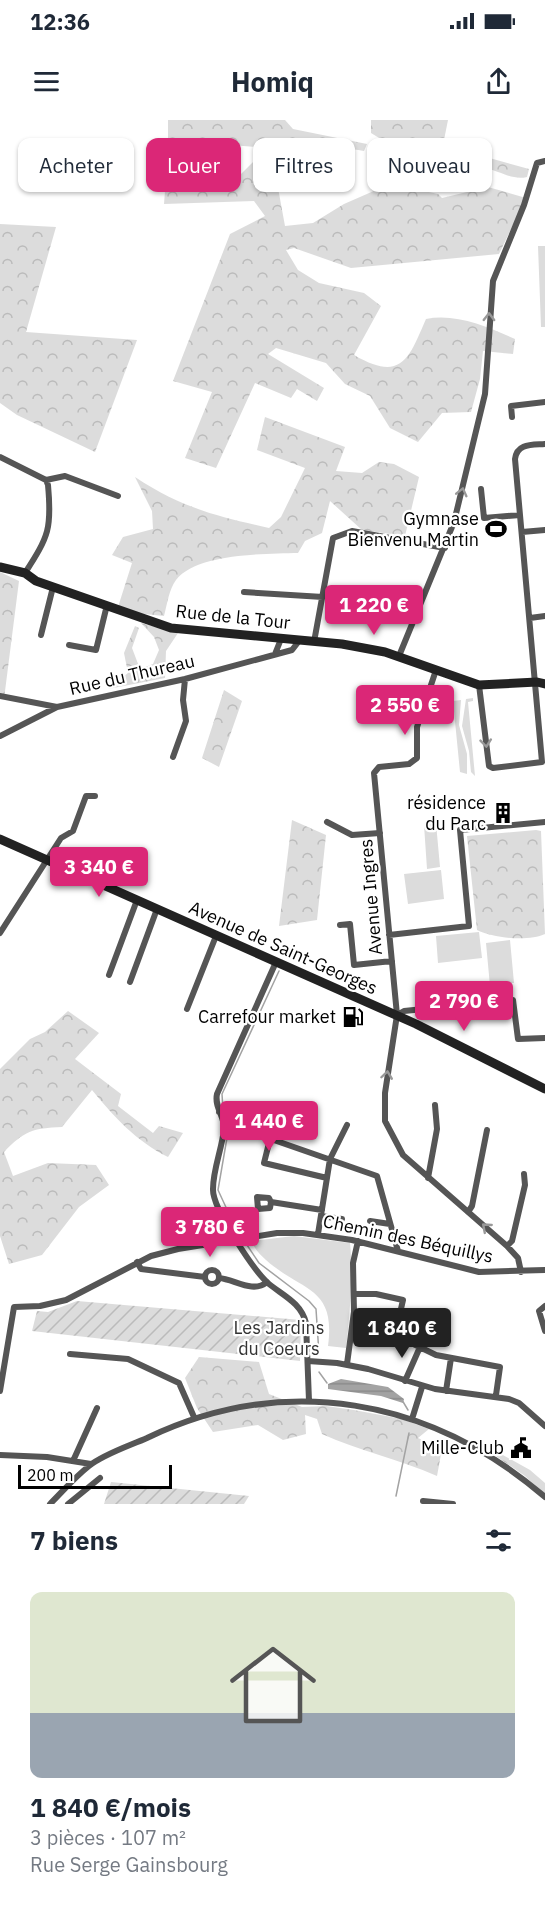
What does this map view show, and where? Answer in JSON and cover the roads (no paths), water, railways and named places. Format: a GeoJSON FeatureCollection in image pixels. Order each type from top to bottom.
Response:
{"type":"FeatureCollection","features":[{"type":"Feature","properties":{"kind":"main road","name":"Rue de la Tour"},"geometry":{"type":"LineString","coordinates":[[0,567],[25,573],[36,581],[171,628],[350,645],[399,656],[480,685]]}},
{"type":"Feature","properties":{"kind":"main road"},"geometry":{"type":"LineString","coordinates":[[480,685],[541,683]]}},
{"type":"Feature","properties":{"kind":"main road","name":"Avenue de Saint-Georges"},"geometry":{"type":"LineString","coordinates":[[0,839],[397,1015],[545,1089]]}},
{"type":"Feature","properties":{"kind":"street"},"geometry":{"type":"LineString","coordinates":[[399,656],[454,522],[480,419],[487,375],[492,281],[524,204],[537,163],[545,161]]}},
{"type":"Feature","properties":{"kind":"street"},"geometry":{"type":"LineString","coordinates":[[512,417],[511,406],[545,402]]}},
{"type":"Feature","properties":{"kind":"street"},"geometry":{"type":"LineString","coordinates":[[480,685],[490,768],[542,762],[541,683],[530,618],[515,459],[518,450],[523,447],[545,444]]}},
{"type":"Feature","properties":{"kind":"street"},"geometry":{"type":"LineString","coordinates":[[0,458],[46,480],[65,476],[118,496]]}},
{"type":"Feature","properties":{"kind":"street"},"geometry":{"type":"LineString","coordinates":[[25,573],[37,556],[51,521],[46,480]]}},
{"type":"Feature","properties":{"kind":"street"},"geometry":{"type":"LineString","coordinates":[[481,489],[484,518],[520,515]]}},
{"type":"Feature","properties":{"kind":"street"},"geometry":{"type":"LineString","coordinates":[[314,642],[333,538],[348,530],[445,548]]}},
{"type":"Feature","properties":{"kind":"street"},"geometry":{"type":"LineString","coordinates":[[522,532],[545,530]]}},
{"type":"Feature","properties":{"kind":"street"},"geometry":{"type":"LineString","coordinates":[[41,635],[53,587]]}},
{"type":"Feature","properties":{"kind":"street"},"geometry":{"type":"LineString","coordinates":[[244,592],[323,597]]}},
{"type":"Feature","properties":{"kind":"street"},"geometry":{"type":"LineString","coordinates":[[69,645],[96,650],[107,605]]}},
{"type":"Feature","properties":{"kind":"street"},"geometry":{"type":"LineString","coordinates":[[530,618],[545,616]]}},
{"type":"Feature","properties":{"kind":"street"},"geometry":{"type":"LineString","coordinates":[[275,654],[281,639]]}},
{"type":"Feature","properties":{"kind":"street","name":"Rue du Thureau"},"geometry":{"type":"LineString","coordinates":[[0,736],[57,707],[185,679],[292,650],[299,641]]}},
{"type":"Feature","properties":{"kind":"street","name":"Avenue Ingres"},"geometry":{"type":"LineString","coordinates":[[436,670],[417,727],[417,758],[409,764],[379,767],[374,776],[397,1015],[385,1093],[385,1121],[403,1155],[507,1246]]}},
{"type":"Feature","properties":{"kind":"street"},"geometry":{"type":"LineString","coordinates":[[173,757],[186,721],[183,700],[185,679]]}},
{"type":"Feature","properties":{"kind":"street"},"geometry":{"type":"LineString","coordinates":[[0,696],[57,707]]}},
{"type":"Feature","properties":{"kind":"street"},"geometry":{"type":"LineString","coordinates":[[0,933],[61,838],[73,831],[86,796],[95,796]]}},
{"type":"Feature","properties":{"kind":"street"},"geometry":{"type":"LineString","coordinates":[[327,822],[352,835],[380,832]]}},
{"type":"Feature","properties":{"kind":"street"},"geometry":{"type":"LineString","coordinates":[[389,935],[469,926],[460,830],[545,822]]}},
{"type":"Feature","properties":{"kind":"street"},"geometry":{"type":"LineString","coordinates":[[110,975],[137,900]]}},
{"type":"Feature","properties":{"kind":"street"},"geometry":{"type":"LineString","coordinates":[[130,982],[157,909]]}},
{"type":"Feature","properties":{"kind":"street"},"geometry":{"type":"LineString","coordinates":[[340,926],[350,924],[354,965],[392,961]]}},
{"type":"Feature","properties":{"kind":"street"},"geometry":{"type":"LineString","coordinates":[[187,1009],[216,936]]}},
{"type":"Feature","properties":{"kind":"street"},"geometry":{"type":"LineString","coordinates":[[276,962],[217,1094],[219,1112],[224,1126],[213,1192],[247,1258],[267,1282],[294,1302],[303,1314],[309,1401]]}},
{"type":"Feature","properties":{"kind":"street"},"geometry":{"type":"LineString","coordinates":[[397,1015],[404,1011],[513,1000],[518,1039],[545,1038]]}},
{"type":"Feature","properties":{"kind":"street"},"geometry":{"type":"LineString","coordinates":[[428,1178],[437,1129],[435,1105]]}},
{"type":"Feature","properties":{"kind":"street"},"geometry":{"type":"LineString","coordinates":[[219,1112],[236,1116],[270,1139],[377,1176],[398,1251]]}},
{"type":"Feature","properties":{"kind":"street"},"geometry":{"type":"LineString","coordinates":[[318,1234],[330,1159],[347,1125]]}},
{"type":"Feature","properties":{"kind":"street"},"geometry":{"type":"LineString","coordinates":[[468,1212],[472,1206],[487,1130]]}},
{"type":"Feature","properties":{"kind":"street"},"geometry":{"type":"LineString","coordinates":[[270,1139],[264,1163],[327,1178]]}},
{"type":"Feature","properties":{"kind":"street"},"geometry":{"type":"LineString","coordinates":[[521,1272],[518,1258],[507,1246],[512,1241],[525,1185],[524,1174]]}},
{"type":"Feature","properties":{"kind":"street"},"geometry":{"type":"LineString","coordinates":[[271,1202],[322,1213],[342,1220]]}},
{"type":"Feature","properties":{"kind":"street"},"geometry":{"type":"LineString","coordinates":[[370,1221],[390,1224]]}},
{"type":"Feature","properties":{"kind":"street","name":"Chemin des Béquillys"},"geometry":{"type":"LineString","coordinates":[[0,1391],[14,1307],[40,1306],[66,1300],[137,1262],[178,1249],[290,1232],[358,1241],[479,1272],[545,1270]]}},
{"type":"Feature","properties":{"kind":"street"},"geometry":{"type":"LineString","coordinates":[[347,1364],[352,1330],[353,1263],[358,1241]]}},
{"type":"Feature","properties":{"kind":"street"},"geometry":{"type":"LineString","coordinates":[[137,1262],[141,1269],[205,1277],[206,1281],[212,1284],[219,1278],[259,1287],[267,1282]]}},
{"type":"Feature","properties":{"kind":"street"},"geometry":{"type":"LineString","coordinates":[[354,1294],[376,1294],[403,1300],[395,1335]]}},
{"type":"Feature","properties":{"kind":"street"},"geometry":{"type":"LineString","coordinates":[[542,1309],[545,1331]]}},
{"type":"Feature","properties":{"kind":"street"},"geometry":{"type":"LineString","coordinates":[[352,1330],[395,1335],[451,1358],[500,1367],[496,1395]]}},
{"type":"Feature","properties":{"kind":"street"},"geometry":{"type":"LineString","coordinates":[[405,1381],[420,1347]]}},
{"type":"Feature","properties":{"kind":"street"},"geometry":{"type":"LineString","coordinates":[[70,1354],[128,1359],[179,1383],[194,1418]]}},
{"type":"Feature","properties":{"kind":"street"},"geometry":{"type":"LineString","coordinates":[[446,1391],[451,1358]]}},
{"type":"Feature","properties":{"kind":"street"},"geometry":{"type":"LineString","coordinates":[[308,1361],[347,1364],[422,1387],[496,1395],[519,1403],[545,1426]]}},
{"type":"Feature","properties":{"kind":"street"},"geometry":{"type":"LineString","coordinates":[[412,1419],[422,1387]]}},
{"type":"Feature","properties":{"kind":"street"},"geometry":{"type":"LineString","coordinates":[[50,1504],[91,1464],[194,1418],[255,1403],[309,1401],[358,1405],[412,1419],[491,1456],[545,1497]]}},
{"type":"Feature","properties":{"kind":"street"},"geometry":{"type":"LineString","coordinates":[[73,1461],[97,1408]]}},
{"type":"Feature","properties":{"kind":"street"},"geometry":{"type":"LineString","coordinates":[[0,1455],[91,1464]]}},
{"type":"Feature","properties":{"kind":"street"},"geometry":{"type":"LineString","coordinates":[[68,1504],[99,1478]]}},
{"type":"Feature","properties":{"kind":"street"},"geometry":{"type":"LineString","coordinates":[[423,1501],[453,1504]]}},
{"type":"Feature","properties":{"kind":"waterway"},"geometry":{"type":"LineString","coordinates":[[223,1110],[222,1094],[279,971]]}},
{"type":"Feature","properties":{"kind":"waterway"},"geometry":{"type":"LineString","coordinates":[[227,1118],[228,1132],[218,1190],[236,1229]]}},
{"type":"Feature","properties":{"kind":"waterway"},"geometry":{"type":"LineString","coordinates":[[247,1245],[259,1263],[309,1301],[316,1309],[319,1354]]}},
{"type":"Feature","properties":{"kind":"waterway"},"geometry":{"type":"LineString","coordinates":[[319,1372],[327,1383]]}},
{"type":"Feature","properties":{"kind":"waterway"},"geometry":{"type":"LineString","coordinates":[[402,1400],[408,1410]]}},
{"type":"Feature","properties":{"kind":"waterway"},"geometry":{"type":"LineString","coordinates":[[396,1496],[409,1433]]}},
{"type":"Feature","properties":{"kind":"place","name":"Gymnase Bienvenu Martin"},"geometry":{"type":"Point","coordinates":[496,529]}},
{"type":"Feature","properties":{"kind":"place","name":"résidence du Parc"},"geometry":{"type":"Point","coordinates":[503,813]}},
{"type":"Feature","properties":{"kind":"place","name":"Carrefour market"},"geometry":{"type":"Point","coordinates":[353,1017]}},
{"type":"Feature","properties":{"kind":"place","name":"Mille-Club"},"geometry":{"type":"Point","coordinates":[521,1448]}},
{"type":"Feature","properties":{"kind":"park label","name":"Les Jardins du Coeurs"},"geometry":{"type":"Point","coordinates":[279,1338]}}]}
